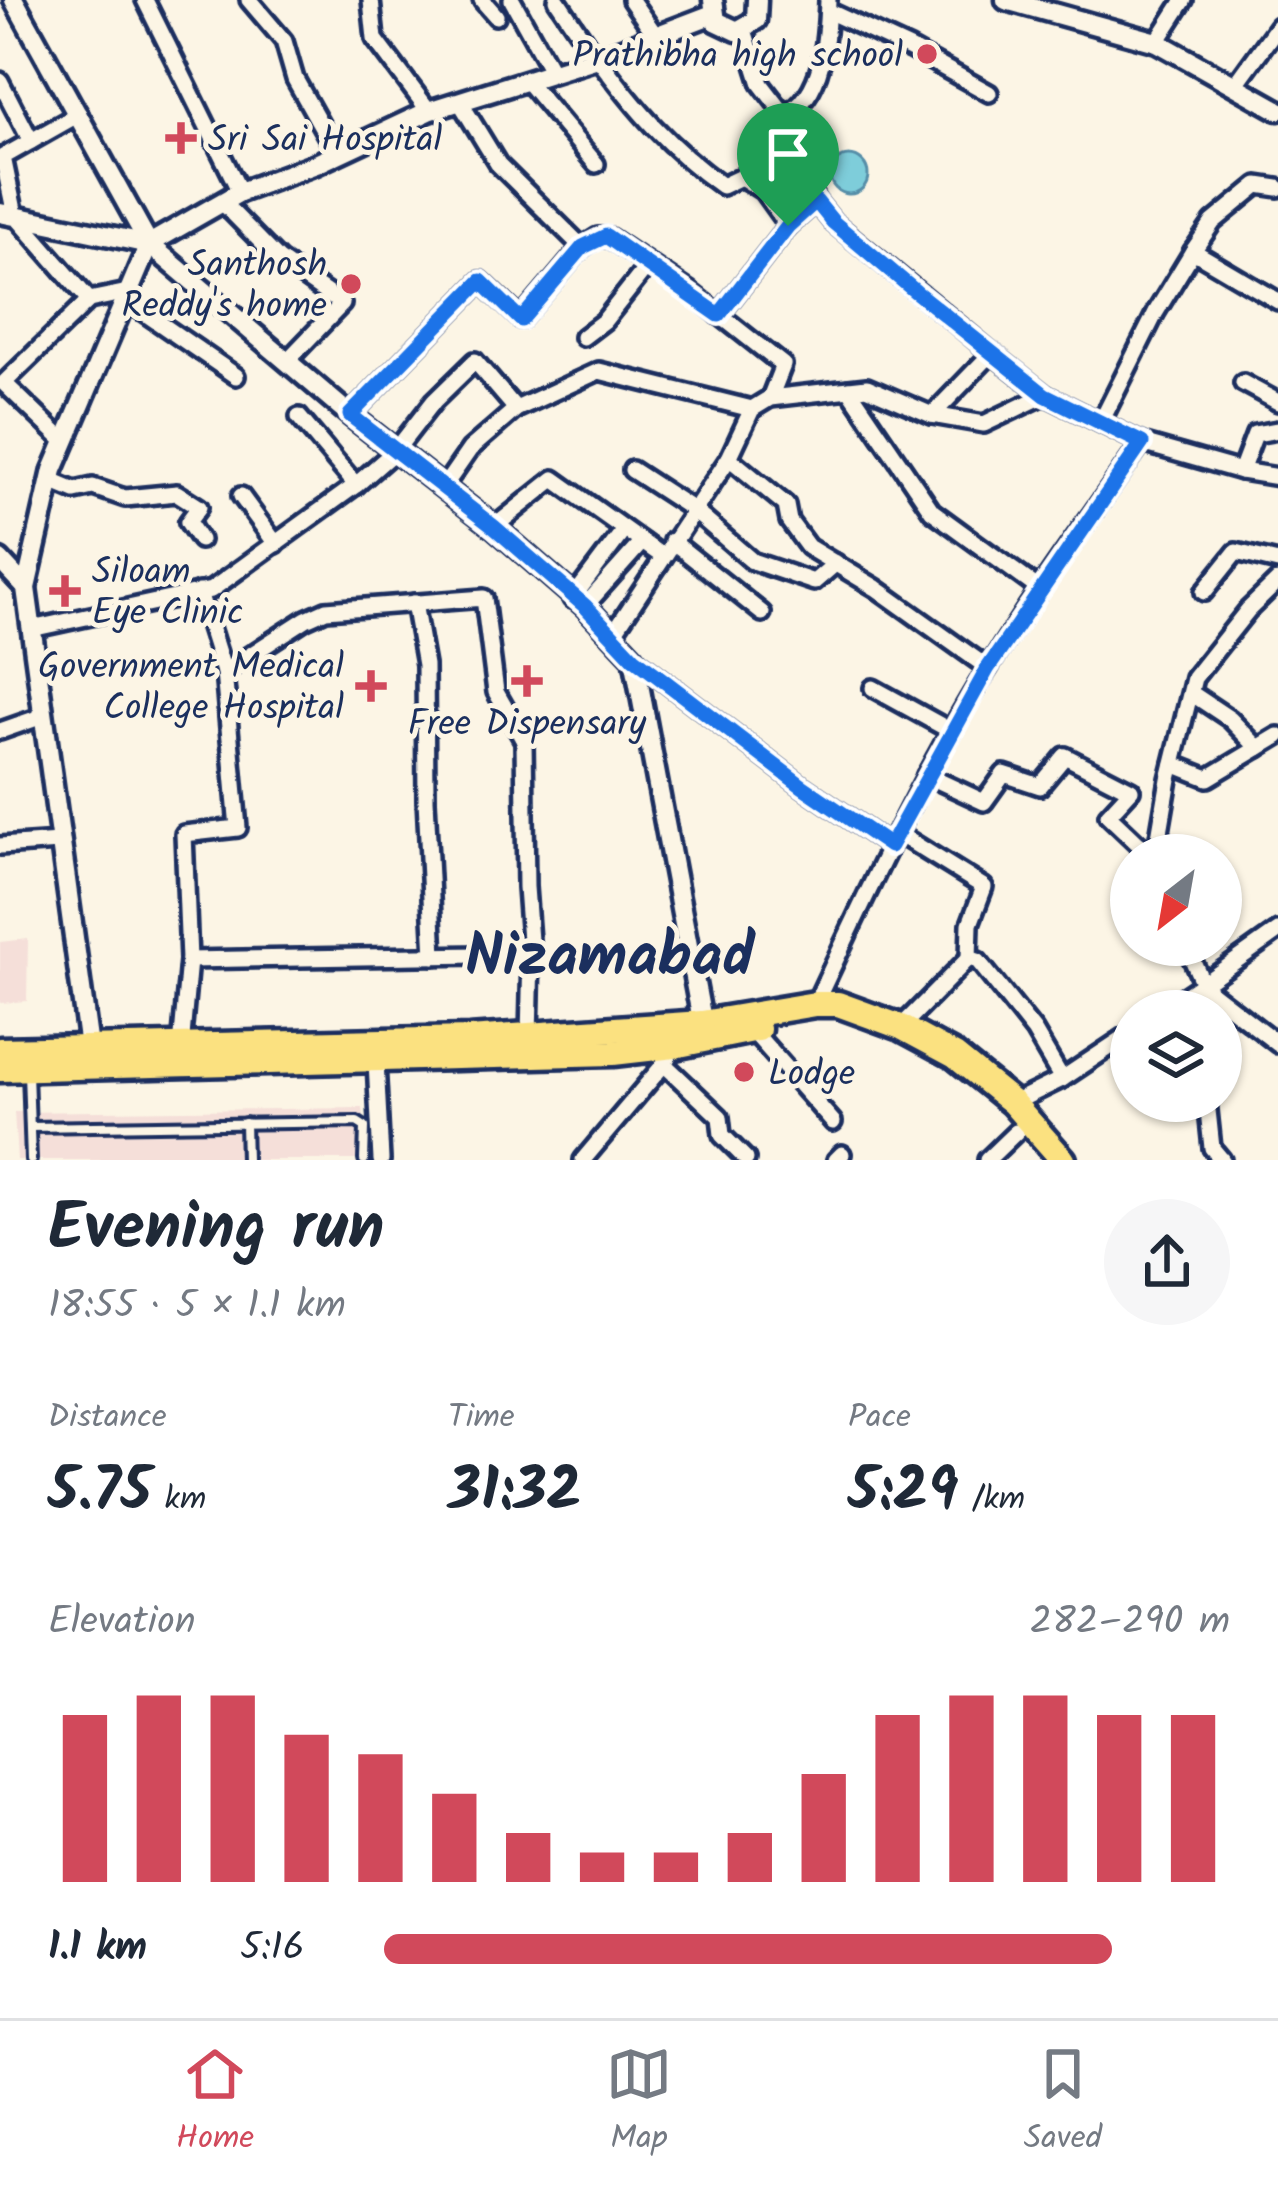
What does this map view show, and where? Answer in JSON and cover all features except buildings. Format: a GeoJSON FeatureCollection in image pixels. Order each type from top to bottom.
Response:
{"type":"FeatureCollection","features":[{"type":"Feature","properties":{"kind":"highway"},"geometry":{"type":"LineString","coordinates":[[0,1069],[88,1047],[529,1036],[686,1040],[814,1004],[851,1007],[956,1055],[1013,1103],[1064,1160]]}},
{"type":"Feature","properties":{"kind":"highway"},"geometry":{"type":"LineString","coordinates":[[0,1050],[28,1059],[376,1062],[613,1053],[809,1020],[853,1022],[962,1079],[1041,1160]]}},
{"type":"Feature","properties":{"kind":"street"},"geometry":{"type":"LineString","coordinates":[[14,0],[149,244],[350,415],[494,527],[634,658],[802,786],[984,887],[970,924],[969,958],[901,1027]]}},
{"type":"Feature","properties":{"kind":"street"},"geometry":{"type":"LineString","coordinates":[[250,0],[284,41],[295,79],[337,154]]}},
{"type":"Feature","properties":{"kind":"street"},"geometry":{"type":"LineString","coordinates":[[371,0],[375,39],[429,111]]}},
{"type":"Feature","properties":{"kind":"street"},"geometry":{"type":"LineString","coordinates":[[482,0],[496,16]]}},
{"type":"Feature","properties":{"kind":"street"},"geometry":{"type":"LineString","coordinates":[[512,0],[552,72]]}},
{"type":"Feature","properties":{"kind":"street"},"geometry":{"type":"LineString","coordinates":[[557,0],[639,114],[684,159],[722,186],[741,177],[763,191],[788,226]]}},
{"type":"Feature","properties":{"kind":"street"},"geometry":{"type":"LineString","coordinates":[[631,0],[656,36]]}},
{"type":"Feature","properties":{"kind":"street"},"geometry":{"type":"LineString","coordinates":[[88,1047],[26,588],[51,481],[149,244],[232,197],[429,111],[597,58],[656,36],[713,7],[722,27],[744,30],[756,20],[758,0]]}},
{"type":"Feature","properties":{"kind":"street"},"geometry":{"type":"LineString","coordinates":[[1006,0],[1157,42],[1278,110]]}},
{"type":"Feature","properties":{"kind":"street"},"geometry":{"type":"LineString","coordinates":[[1157,42],[1184,0]]}},
{"type":"Feature","properties":{"kind":"street"},"geometry":{"type":"LineString","coordinates":[[150,2],[232,197],[279,260],[342,304],[289,359]]}},
{"type":"Feature","properties":{"kind":"street"},"geometry":{"type":"LineString","coordinates":[[785,115],[796,110],[818,70],[829,38],[828,5],[989,93]]}},
{"type":"Feature","properties":{"kind":"street"},"geometry":{"type":"LineString","coordinates":[[1236,84],[1278,26]]}},
{"type":"Feature","properties":{"kind":"street"},"geometry":{"type":"LineString","coordinates":[[744,30],[761,84],[785,115],[796,161],[816,201],[833,222],[1045,395],[1142,443],[1278,477]]}},
{"type":"Feature","properties":{"kind":"street"},"geometry":{"type":"LineString","coordinates":[[526,80],[596,164]]}},
{"type":"Feature","properties":{"kind":"street"},"geometry":{"type":"LineString","coordinates":[[0,81],[31,141]]}},
{"type":"Feature","properties":{"kind":"street"},"geometry":{"type":"LineString","coordinates":[[460,102],[498,164],[583,247]]}},
{"type":"Feature","properties":{"kind":"street"},"geometry":{"type":"LineString","coordinates":[[79,114],[3,157],[7,214],[89,301]]}},
{"type":"Feature","properties":{"kind":"street"},"geometry":{"type":"LineString","coordinates":[[1101,422],[1156,312],[1213,222],[1258,184],[1278,188]]}},
{"type":"Feature","properties":{"kind":"street"},"geometry":{"type":"LineString","coordinates":[[719,315],[788,226],[816,201]]}},
{"type":"Feature","properties":{"kind":"street"},"geometry":{"type":"LineString","coordinates":[[7,214],[149,244]]}},
{"type":"Feature","properties":{"kind":"street"},"geometry":{"type":"LineString","coordinates":[[350,415],[481,281],[521,320],[583,247],[606,236],[783,365],[770,398]]}},
{"type":"Feature","properties":{"kind":"street"},"geometry":{"type":"LineString","coordinates":[[1193,251],[1278,301]]}},
{"type":"Feature","properties":{"kind":"street"},"geometry":{"type":"LineString","coordinates":[[584,337],[604,321],[649,264]]}},
{"type":"Feature","properties":{"kind":"street"},"geometry":{"type":"LineString","coordinates":[[65,442],[4,383],[89,301],[127,296],[236,376]]}},
{"type":"Feature","properties":{"kind":"street"},"geometry":{"type":"LineString","coordinates":[[932,415],[992,353]]}},
{"type":"Feature","properties":{"kind":"street"},"geometry":{"type":"LineString","coordinates":[[32,629],[211,590],[397,450],[434,401],[475,361],[515,409]]}},
{"type":"Feature","properties":{"kind":"street"},"geometry":{"type":"LineString","coordinates":[[443,488],[470,449],[515,409],[598,371],[752,409]]}},
{"type":"Feature","properties":{"kind":"street"},"geometry":{"type":"LineString","coordinates":[[1243,383],[1278,402]]}},
{"type":"Feature","properties":{"kind":"street"},"geometry":{"type":"LineString","coordinates":[[613,634],[729,458],[752,409],[770,398],[867,387],[932,415],[984,424],[1045,395]]}},
{"type":"Feature","properties":{"kind":"street"},"geometry":{"type":"LineString","coordinates":[[849,389],[932,511],[1039,589]]}},
{"type":"Feature","properties":{"kind":"street"},"geometry":{"type":"LineString","coordinates":[[299,417],[356,485]]}},
{"type":"Feature","properties":{"kind":"street"},"geometry":{"type":"LineString","coordinates":[[1241,471],[1255,434],[1278,430]]}},
{"type":"Feature","properties":{"kind":"street"},"geometry":{"type":"LineString","coordinates":[[814,1004],[951,730],[1039,589],[1142,443]]}},
{"type":"Feature","properties":{"kind":"street"},"geometry":{"type":"LineString","coordinates":[[729,458],[777,496],[808,547],[988,668]]}},
{"type":"Feature","properties":{"kind":"street"},"geometry":{"type":"LineString","coordinates":[[632,470],[692,509],[755,562],[814,583],[836,563]]}},
{"type":"Feature","properties":{"kind":"street"},"geometry":{"type":"LineString","coordinates":[[494,527],[554,479],[662,556]]}},
{"type":"Feature","properties":{"kind":"street"},"geometry":{"type":"LineString","coordinates":[[51,481],[125,498],[177,493],[199,507],[188,522],[200,540]]}},
{"type":"Feature","properties":{"kind":"street"},"geometry":{"type":"LineString","coordinates":[[241,496],[276,544]]}},
{"type":"Feature","properties":{"kind":"street"},"geometry":{"type":"LineString","coordinates":[[579,602],[624,530]]}},
{"type":"Feature","properties":{"kind":"street"},"geometry":{"type":"LineString","coordinates":[[672,541],[762,614]]}},
{"type":"Feature","properties":{"kind":"street"},"geometry":{"type":"LineString","coordinates":[[579,602],[642,542]]}},
{"type":"Feature","properties":{"kind":"street"},"geometry":{"type":"LineString","coordinates":[[1204,592],[1236,551],[1278,562]]}},
{"type":"Feature","properties":{"kind":"street"},"geometry":{"type":"LineString","coordinates":[[0,560],[26,588]]}},
{"type":"Feature","properties":{"kind":"street"},"geometry":{"type":"LineString","coordinates":[[1158,834],[1194,679],[1248,610],[1278,581]]}},
{"type":"Feature","properties":{"kind":"street"},"geometry":{"type":"LineString","coordinates":[[181,1047],[189,960],[184,834],[238,828],[224,672],[199,592]]}},
{"type":"Feature","properties":{"kind":"street"},"geometry":{"type":"LineString","coordinates":[[224,672],[326,610],[484,598],[496,692],[524,741],[529,1036]]}},
{"type":"Feature","properties":{"kind":"street"},"geometry":{"type":"LineString","coordinates":[[414,603],[425,665],[425,800],[434,956]]}},
{"type":"Feature","properties":{"kind":"street"},"geometry":{"type":"LineString","coordinates":[[634,658],[686,1040],[720,1117],[722,1135],[746,1159]]}},
{"type":"Feature","properties":{"kind":"street"},"geometry":{"type":"LineString","coordinates":[[873,688],[951,730]]}},
{"type":"Feature","properties":{"kind":"street"},"geometry":{"type":"LineString","coordinates":[[1190,693],[1230,719],[1258,748]]}},
{"type":"Feature","properties":{"kind":"street"},"geometry":{"type":"LineString","coordinates":[[0,731],[43,716]]}},
{"type":"Feature","properties":{"kind":"street"},"geometry":{"type":"LineString","coordinates":[[1173,764],[1208,778],[1278,736]]}},
{"type":"Feature","properties":{"kind":"street"},"geometry":{"type":"LineString","coordinates":[[926,775],[985,802],[1004,774],[1040,786],[1065,756],[1131,790],[1108,815],[1129,834]]}},
{"type":"Feature","properties":{"kind":"street"},"geometry":{"type":"LineString","coordinates":[[0,847],[59,842]]}},
{"type":"Feature","properties":{"kind":"street"},"geometry":{"type":"LineString","coordinates":[[1201,990],[1278,931]]}},
{"type":"Feature","properties":{"kind":"street"},"geometry":{"type":"LineString","coordinates":[[189,960],[531,954]]}},
{"type":"Feature","properties":{"kind":"street"},"geometry":{"type":"LineString","coordinates":[[969,958],[979,961],[1034,1031],[1062,1079]]}},
{"type":"Feature","properties":{"kind":"street"},"geometry":{"type":"LineString","coordinates":[[1196,966],[1206,990]]}},
{"type":"Feature","properties":{"kind":"street"},"geometry":{"type":"LineString","coordinates":[[1206,987],[1278,1043]]}},
{"type":"Feature","properties":{"kind":"street"},"geometry":{"type":"LineString","coordinates":[[752,1030],[833,1122]]}},
{"type":"Feature","properties":{"kind":"street"},"geometry":{"type":"LineString","coordinates":[[587,1159],[686,1040]]}},
{"type":"Feature","properties":{"kind":"street"},"geometry":{"type":"LineString","coordinates":[[1013,1103],[1062,1079],[1110,1047]]}},
{"type":"Feature","properties":{"kind":"street"},"geometry":{"type":"LineString","coordinates":[[376,1062],[381,1160]]}},
{"type":"Feature","properties":{"kind":"street"},"geometry":{"type":"LineString","coordinates":[[1210,1122],[1212,1148],[1222,1160]]}},
{"type":"Feature","properties":{"kind":"street"},"geometry":{"type":"LineString","coordinates":[[987,1160],[1016,1132]]}},
{"type":"Feature","properties":{"kind":"lane"},"geometry":{"type":"LineString","coordinates":[[28,1059],[31,1160]]}},
{"type":"Feature","properties":{"kind":"lane"},"geometry":{"type":"LineString","coordinates":[[29,1127],[357,1121],[365,1127],[364,1160]]}},
{"type":"Feature","properties":{"kind":"lane"},"geometry":{"type":"LineString","coordinates":[[245,1124],[246,1160]]}},
{"type":"Feature","properties":{"kind":"shaded area"},"geometry":{"type":"Polygon","coordinates":[[[28,939],[27,1001],[0,1003],[0,942],[28,939]]]}},
{"type":"Feature","properties":{"kind":"shaded area"},"geometry":{"type":"Polygon","coordinates":[[[363,1108],[368,1160],[17,1160],[14,1112],[363,1108]]]}},
{"type":"Feature","properties":{"kind":"water"},"geometry":{"type":"Polygon","coordinates":[[[849,156],[863,161],[868,175],[863,189],[849,194],[835,189],[830,175],[835,161],[849,156]]]}},
{"type":"Feature","properties":{"kind":"place","name":"Prathibha high school"},"geometry":{"type":"Point","coordinates":[927,54]}},
{"type":"Feature","properties":{"kind":"place","name":"Sri Sai Hospital"},"geometry":{"type":"Point","coordinates":[181,138]}},
{"type":"Feature","properties":{"kind":"place","name":"Santhosh Reddy's home"},"geometry":{"type":"Point","coordinates":[351,284]}},
{"type":"Feature","properties":{"kind":"place","name":"Siloam Eye Clinic"},"geometry":{"type":"Point","coordinates":[65,591]}},
{"type":"Feature","properties":{"kind":"place","name":"Free Dispensary"},"geometry":{"type":"Point","coordinates":[527,681]}},
{"type":"Feature","properties":{"kind":"place","name":"Government Medical College Hospital"},"geometry":{"type":"Point","coordinates":[371,686]}},
{"type":"Feature","properties":{"kind":"place","name":"Lodge"},"geometry":{"type":"Point","coordinates":[744,1072]}},
{"type":"Feature","properties":{"kind":"district","name":"Nizamabad"},"geometry":{"type":"Point","coordinates":[610,954]}},
{"type":"Feature","properties":{"kind":"route"},"geometry":{"type":"LineString","coordinates":[[816,201],[833,222],[1045,395],[1142,443],[988,668],[890,846],[802,786],[634,658],[585,606],[494,527],[350,415],[481,281],[521,320],[583,247],[606,236],[719,315],[788,226],[816,201]]}}]}
